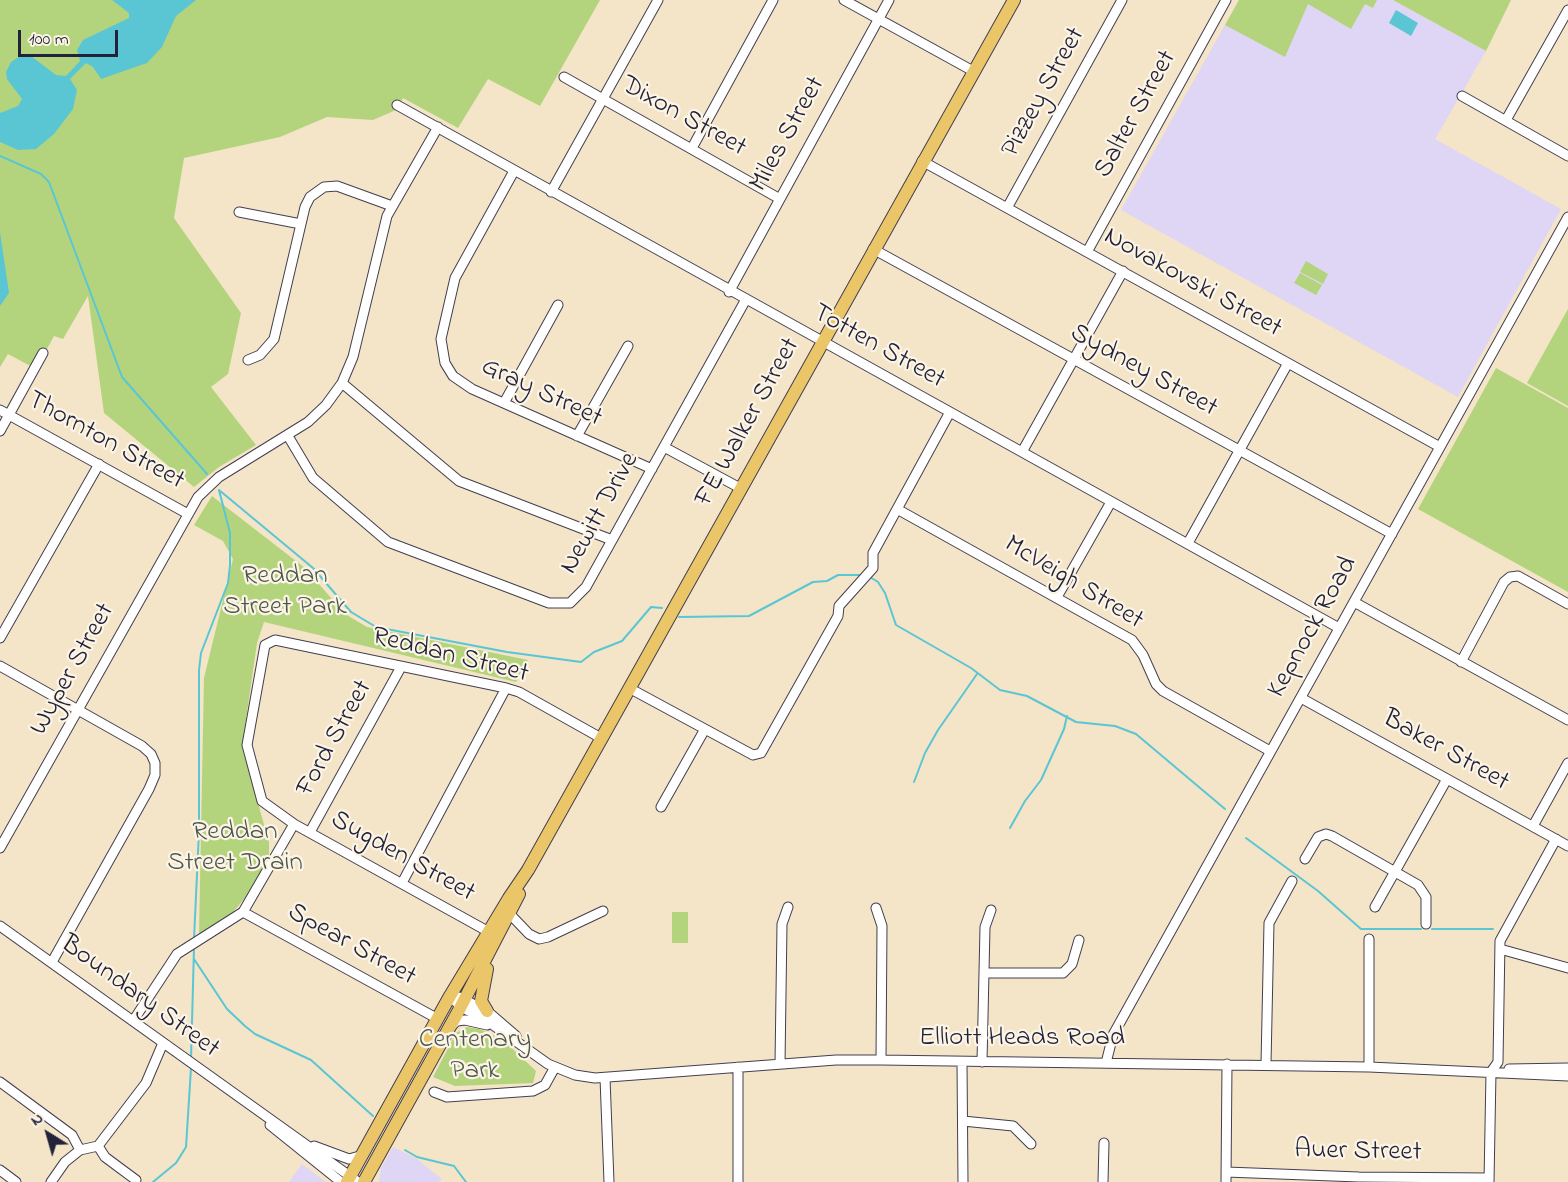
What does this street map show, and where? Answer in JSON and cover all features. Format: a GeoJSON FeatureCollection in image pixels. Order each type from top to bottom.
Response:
{"type":"FeatureCollection","features":[{"type":"Feature","properties":{"kind":"main road","name":"FE Walker Street"},"geometry":{"type":"LineString","coordinates":[[349,1181],[451,996],[489,932],[506,910],[922,161],[1014,0]]}},
{"type":"Feature","properties":{"kind":"main road","name":"FE Walker Street"},"geometry":{"type":"LineString","coordinates":[[364,1182],[502,928],[506,910]]}},
{"type":"Feature","properties":{"kind":"main road"},"geometry":{"type":"LineString","coordinates":[[487,1011],[481,1001],[483,982],[502,928]]}},
{"type":"Feature","properties":{"kind":"street"},"geometry":{"type":"LineString","coordinates":[[552,192],[658,0]]}},
{"type":"Feature","properties":{"kind":"street"},"geometry":{"type":"LineString","coordinates":[[692,148],[773,0]]}},
{"type":"Feature","properties":{"kind":"street"},"geometry":{"type":"LineString","coordinates":[[844,0],[973,71]]}},
{"type":"Feature","properties":{"kind":"street","name":"Miles Street"},"geometry":{"type":"LineString","coordinates":[[729,292],[889,0]]}},
{"type":"Feature","properties":{"kind":"street","name":"Pizzey Street"},"geometry":{"type":"LineString","coordinates":[[1007,208],[1122,0]]}},
{"type":"Feature","properties":{"kind":"street","name":"Salter Street"},"geometry":{"type":"LineString","coordinates":[[1087,252],[1226,0]]}},
{"type":"Feature","properties":{"kind":"street"},"geometry":{"type":"LineString","coordinates":[[1506,120],[1568,10]]}},
{"type":"Feature","properties":{"kind":"street","name":"Dixon Street"},"geometry":{"type":"LineString","coordinates":[[564,77],[780,199]]}},
{"type":"Feature","properties":{"kind":"street"},"geometry":{"type":"LineString","coordinates":[[1462,96],[1568,156]]}},
{"type":"Feature","properties":{"kind":"street","name":"Totten Street"},"geometry":{"type":"LineString","coordinates":[[397,105],[745,301],[1339,628]]}},
{"type":"Feature","properties":{"kind":"street"},"geometry":{"type":"LineString","coordinates":[[288,436],[318,413],[342,383],[353,357],[383,228],[392,206],[438,127]]}},
{"type":"Feature","properties":{"kind":"street","name":"Novakovski Street"},"geometry":{"type":"LineString","coordinates":[[922,161],[1440,447]]}},
{"type":"Feature","properties":{"kind":"street","name":"Gray Street"},"geometry":{"type":"LineString","coordinates":[[514,171],[455,278],[441,339],[443,357],[453,376],[472,389],[652,469]]}},
{"type":"Feature","properties":{"kind":"street"},"geometry":{"type":"LineString","coordinates":[[248,360],[260,355],[274,339],[301,224],[310,196],[318,190],[331,186],[345,188],[392,206]]}},
{"type":"Feature","properties":{"kind":"street"},"geometry":{"type":"LineString","coordinates":[[239,212],[301,224]]}},
{"type":"Feature","properties":{"kind":"street","name":"Kepnock Road"},"geometry":{"type":"LineString","coordinates":[[1106,1063],[1113,1035],[1568,217]]}},
{"type":"Feature","properties":{"kind":"street","name":"Sydney Street"},"geometry":{"type":"LineString","coordinates":[[873,249],[1392,534]]}},
{"type":"Feature","properties":{"kind":"street"},"geometry":{"type":"LineString","coordinates":[[1022,452],[1123,271]]}},
{"type":"Feature","properties":{"kind":"street","name":"Newitt Drive"},"geometry":{"type":"LineString","coordinates":[[288,436],[314,478],[388,542],[549,603],[570,603],[582,594],[745,301]]}},
{"type":"Feature","properties":{"kind":"street"},"geometry":{"type":"LineString","coordinates":[[504,403],[558,305]]}},
{"type":"Feature","properties":{"kind":"street"},"geometry":{"type":"LineString","coordinates":[[578,436],[628,345]]}},
{"type":"Feature","properties":{"kind":"street"},"geometry":{"type":"LineString","coordinates":[[0,431],[4,413],[43,353]]}},
{"type":"Feature","properties":{"kind":"street"},"geometry":{"type":"LineString","coordinates":[[1188,543],[1288,363]]}},
{"type":"Feature","properties":{"kind":"street"},"geometry":{"type":"LineString","coordinates":[[342,383],[459,481],[612,540]]}},
{"type":"Feature","properties":{"kind":"street"},"geometry":{"type":"LineString","coordinates":[[629,688],[753,755],[759,755],[764,750],[838,616],[839,606],[873,568],[873,553],[950,412]]}},
{"type":"Feature","properties":{"kind":"street","name":"Thornton Street"},"geometry":{"type":"LineString","coordinates":[[4,413],[188,514]]}},
{"type":"Feature","properties":{"kind":"street","name":"Wyper Street"},"geometry":{"type":"LineString","coordinates":[[0,848],[201,492],[225,473],[288,436]]}},
{"type":"Feature","properties":{"kind":"street"},"geometry":{"type":"LineString","coordinates":[[664,447],[740,488]]}},
{"type":"Feature","properties":{"kind":"street"},"geometry":{"type":"LineString","coordinates":[[0,638],[99,464]]}},
{"type":"Feature","properties":{"kind":"street"},"geometry":{"type":"LineString","coordinates":[[1057,597],[1111,502]]}},
{"type":"Feature","properties":{"kind":"street","name":"McVeigh Street"},"geometry":{"type":"LineString","coordinates":[[897,509],[1132,640],[1143,655],[1155,684],[1163,691],[1270,751]]}},
{"type":"Feature","properties":{"kind":"street"},"geometry":{"type":"LineString","coordinates":[[1461,662],[1504,582],[1510,577],[1518,576],[1568,604]]}},
{"type":"Feature","properties":{"kind":"street"},"geometry":{"type":"LineString","coordinates":[[1354,602],[1568,720]]}},
{"type":"Feature","properties":{"kind":"street","name":"Reddan Street"},"geometry":{"type":"LineString","coordinates":[[294,824],[262,801],[247,750],[265,645],[275,640],[506,688],[519,692],[601,738]]}},
{"type":"Feature","properties":{"kind":"street"},"geometry":{"type":"LineString","coordinates":[[0,666],[151,754],[156,769],[149,789],[52,962]]}},
{"type":"Feature","properties":{"kind":"street","name":"Ford Street"},"geometry":{"type":"LineString","coordinates":[[310,832],[401,667]]}},
{"type":"Feature","properties":{"kind":"street"},"geometry":{"type":"LineString","coordinates":[[402,883],[506,688]]}},
{"type":"Feature","properties":{"kind":"street","name":"Baker Street"},"geometry":{"type":"LineString","coordinates":[[1301,698],[1568,846]]}},
{"type":"Feature","properties":{"kind":"street"},"geometry":{"type":"LineString","coordinates":[[661,807],[705,729]]}},
{"type":"Feature","properties":{"kind":"street"},"geometry":{"type":"LineString","coordinates":[[1533,826],[1568,763]]}},
{"type":"Feature","properties":{"kind":"street"},"geometry":{"type":"LineString","coordinates":[[1375,907],[1447,778]]}},
{"type":"Feature","properties":{"kind":"street","name":"Ford Street"},"geometry":{"type":"LineString","coordinates":[[133,1021],[172,960],[243,912],[294,824]]}},
{"type":"Feature","properties":{"kind":"street","name":"Sugden Street"},"geometry":{"type":"LineString","coordinates":[[294,824],[489,932]]}},
{"type":"Feature","properties":{"kind":"street"},"geometry":{"type":"LineString","coordinates":[[1305,859],[1321,833],[1332,836],[1424,887],[1426,924]]}},
{"type":"Feature","properties":{"kind":"street"},"geometry":{"type":"LineString","coordinates":[[1489,1180],[1491,1072],[1498,1062],[1500,949],[1503,933],[1556,839]]}},
{"type":"Feature","properties":{"kind":"street"},"geometry":{"type":"LineString","coordinates":[[1266,1064],[1268,931],[1273,915],[1292,881]]}},
{"type":"Feature","properties":{"kind":"street"},"geometry":{"type":"LineString","coordinates":[[780,1064],[782,924],[788,907]]}},
{"type":"Feature","properties":{"kind":"street"},"geometry":{"type":"LineString","coordinates":[[876,908],[882,926],[881,1060]]}},
{"type":"Feature","properties":{"kind":"street"},"geometry":{"type":"LineString","coordinates":[[506,910],[530,934],[539,939],[603,911]]}},
{"type":"Feature","properties":{"kind":"street"},"geometry":{"type":"LineString","coordinates":[[982,1062],[985,927],[991,910]]}},
{"type":"Feature","properties":{"kind":"street","name":"Spear Street"},"geometry":{"type":"LineString","coordinates":[[243,912],[438,1019]]}},
{"type":"Feature","properties":{"kind":"street","name":"Boundary Street"},"geometry":{"type":"LineString","coordinates":[[0,926],[293,1136],[349,1181]]}},
{"type":"Feature","properties":{"kind":"street"},"geometry":{"type":"LineString","coordinates":[[1369,939],[1369,1067]]}},
{"type":"Feature","properties":{"kind":"street"},"geometry":{"type":"LineString","coordinates":[[985,974],[1063,973],[1072,964],[1079,940]]}},
{"type":"Feature","properties":{"kind":"street"},"geometry":{"type":"LineString","coordinates":[[1500,949],[1568,968]]}},
{"type":"Feature","properties":{"kind":"street","name":"Elliott Heads Road"},"geometry":{"type":"LineString","coordinates":[[451,996],[487,1011],[507,1026],[528,1049]]}},
{"type":"Feature","properties":{"kind":"street","name":"Elliott Heads Road"},"geometry":{"type":"LineString","coordinates":[[463,1002],[555,1067],[576,1075],[605,1078],[780,1064],[881,1060],[1266,1064],[1568,1076]]}},
{"type":"Feature","properties":{"kind":"street"},"geometry":{"type":"LineString","coordinates":[[450,1027],[465,1020],[501,1030]]}},
{"type":"Feature","properties":{"kind":"street"},"geometry":{"type":"LineString","coordinates":[[51,1182],[65,1162],[80,1150],[98,1146],[146,1083],[163,1043]]}},
{"type":"Feature","properties":{"kind":"street"},"geometry":{"type":"LineString","coordinates":[[962,1062],[963,1182]]}},
{"type":"Feature","properties":{"kind":"street"},"geometry":{"type":"LineString","coordinates":[[1226,1177],[1227,1064]]}},
{"type":"Feature","properties":{"kind":"street"},"geometry":{"type":"LineString","coordinates":[[434,1092],[447,1097],[537,1090],[545,1085],[555,1067]]}},
{"type":"Feature","properties":{"kind":"street"},"geometry":{"type":"LineString","coordinates":[[738,1067],[738,1182]]}},
{"type":"Feature","properties":{"kind":"street","name":"Elliott Heads Road"},"geometry":{"type":"LineString","coordinates":[[1491,1072],[1513,1068],[1568,1068]]}},
{"type":"Feature","properties":{"kind":"street"},"geometry":{"type":"LineString","coordinates":[[605,1078],[609,1182]]}},
{"type":"Feature","properties":{"kind":"street"},"geometry":{"type":"LineString","coordinates":[[0,1082],[72,1135],[80,1150]]}},
{"type":"Feature","properties":{"kind":"street","name":"Boundary Street"},"geometry":{"type":"LineString","coordinates":[[250,1107],[302,1154],[349,1181]]}},
{"type":"Feature","properties":{"kind":"street"},"geometry":{"type":"LineString","coordinates":[[963,1121],[1012,1126],[1031,1144]]}},
{"type":"Feature","properties":{"kind":"street"},"geometry":{"type":"LineString","coordinates":[[293,1136],[345,1158],[353,1159],[363,1155]]}},
{"type":"Feature","properties":{"kind":"street"},"geometry":{"type":"LineString","coordinates":[[1103,1182],[1104,1143]]}},
{"type":"Feature","properties":{"kind":"street"},"geometry":{"type":"LineString","coordinates":[[98,1146],[105,1157],[136,1180]]}},
{"type":"Feature","properties":{"kind":"street"},"geometry":{"type":"LineString","coordinates":[[0,1170],[16,1182]]}},
{"type":"Feature","properties":{"kind":"street","name":"Auer Street"},"geometry":{"type":"LineString","coordinates":[[1226,1177],[1489,1180]]}},
{"type":"Feature","properties":{"kind":"shaded area"},"geometry":{"type":"Polygon","coordinates":[[[1239,0],[1359,0],[1373,8],[1377,0],[1393,0],[1486,51],[1435,139],[1561,209],[1458,397],[1121,210],[1239,0]]]}},
{"type":"Feature","properties":{"kind":"shaded area"},"geometry":{"type":"Polygon","coordinates":[[[393,1147],[417,1159],[442,1179],[439,1182],[379,1182],[381,1168],[393,1147]]]}},
{"type":"Feature","properties":{"kind":"shaded area"},"geometry":{"type":"Polygon","coordinates":[[[302,1164],[326,1182],[289,1182],[302,1164]]]}},
{"type":"Feature","properties":{"kind":"green space"},"geometry":{"type":"Polygon","coordinates":[[[0,0],[600,0],[540,106],[488,79],[458,128],[403,98],[396,110],[373,120],[327,117],[280,137],[184,158],[174,218],[241,313],[228,374],[211,387],[256,445],[219,467],[194,487],[104,413],[88,296],[63,339],[54,336],[36,369],[8,354],[0,367],[0,0]]]}},
{"type":"Feature","properties":{"kind":"green space"},"geometry":{"type":"Polygon","coordinates":[[[1239,0],[1377,0],[1373,8],[1365,4],[1351,29],[1308,4],[1285,57],[1225,25],[1239,0]]]}},
{"type":"Feature","properties":{"kind":"green space"},"geometry":{"type":"Polygon","coordinates":[[[1393,0],[1511,0],[1486,51],[1393,0]]]}},
{"type":"Feature","properties":{"kind":"green space"},"geometry":{"type":"Polygon","coordinates":[[[1306,261],[1328,274],[1323,284],[1300,272],[1306,261]]]}},
{"type":"Feature","properties":{"kind":"green space"},"geometry":{"type":"Polygon","coordinates":[[[1300,273],[1322,285],[1316,295],[1294,283],[1300,273]]]}},
{"type":"Feature","properties":{"kind":"green space"},"geometry":{"type":"Polygon","coordinates":[[[1568,309],[1568,406],[1527,383],[1568,309]]]}},
{"type":"Feature","properties":{"kind":"green space"},"geometry":{"type":"Polygon","coordinates":[[[1496,368],[1568,408],[1568,592],[1418,509],[1496,368]]]}},
{"type":"Feature","properties":{"kind":"green space"},"geometry":{"type":"Polygon","coordinates":[[[212,496],[305,568],[345,614],[367,627],[528,660],[516,682],[264,622],[257,643],[242,747],[269,842],[269,859],[245,898],[233,912],[199,934],[204,678],[233,559],[223,541],[194,525],[212,496]]]}},
{"type":"Feature","properties":{"kind":"green space"},"geometry":{"type":"Polygon","coordinates":[[[672,912],[688,912],[688,943],[672,943],[672,912]]]}},
{"type":"Feature","properties":{"kind":"green space","name":"Centenary Park"},"geometry":{"type":"Polygon","coordinates":[[[467,1027],[501,1038],[536,1071],[533,1083],[455,1086],[433,1077],[456,1033],[467,1027]]]}},
{"type":"Feature","properties":{"kind":"water"},"geometry":{"type":"Polygon","coordinates":[[[112,0],[196,0],[176,16],[162,47],[147,63],[101,79],[93,67],[86,63],[70,79],[77,90],[73,109],[54,134],[36,149],[18,150],[0,142],[0,113],[18,106],[22,99],[7,79],[6,72],[11,62],[20,56],[31,56],[56,75],[66,76],[80,61],[77,50],[83,40],[129,18],[129,13],[112,0]]]}},
{"type":"Feature","properties":{"kind":"water"},"geometry":{"type":"Polygon","coordinates":[[[1396,10],[1418,23],[1411,36],[1389,23],[1396,10]]]}},
{"type":"Feature","properties":{"kind":"water"},"geometry":{"type":"Polygon","coordinates":[[[0,232],[9,293],[0,306],[0,232]]]}},
{"type":"Feature","properties":{"kind":"waterway"},"geometry":{"type":"LineString","coordinates":[[0,156],[41,174],[49,182],[122,377],[207,474]]}},
{"type":"Feature","properties":{"kind":"waterway"},"geometry":{"type":"LineString","coordinates":[[219,490],[313,568],[351,612],[376,627],[507,652],[581,662],[594,652],[622,641],[651,607],[662,608]]}},
{"type":"Feature","properties":{"kind":"waterway"},"geometry":{"type":"LineString","coordinates":[[194,939],[199,831],[199,670],[201,653],[228,583],[230,565],[230,533],[219,490]]}},
{"type":"Feature","properties":{"kind":"waterway"},"geometry":{"type":"LineString","coordinates":[[679,617],[749,616],[813,582],[827,581],[838,575],[863,575]]}},
{"type":"Feature","properties":{"kind":"waterway"},"geometry":{"type":"LineString","coordinates":[[870,577],[878,582],[885,593],[896,625],[971,668],[1000,690],[1027,696],[1076,722],[1115,726],[1136,734],[1225,809]]}},
{"type":"Feature","properties":{"kind":"waterway"},"geometry":{"type":"LineString","coordinates":[[914,782],[925,753],[938,730],[977,674]]}},
{"type":"Feature","properties":{"kind":"waterway"},"geometry":{"type":"LineString","coordinates":[[1010,828],[1025,801],[1041,780],[1064,729],[1067,716]]}},
{"type":"Feature","properties":{"kind":"waterway"},"geometry":{"type":"LineString","coordinates":[[1246,838],[1318,891],[1361,929],[1421,929]]}},
{"type":"Feature","properties":{"kind":"waterway"},"geometry":{"type":"LineString","coordinates":[[1432,929],[1493,929]]}},
{"type":"Feature","properties":{"kind":"waterway"},"geometry":{"type":"LineString","coordinates":[[191,1059],[194,948]]}},
{"type":"Feature","properties":{"kind":"waterway"},"geometry":{"type":"LineString","coordinates":[[194,959],[227,1009],[245,1026],[255,1034],[311,1060],[373,1116]]}},
{"type":"Feature","properties":{"kind":"waterway"},"geometry":{"type":"LineString","coordinates":[[153,1182],[176,1163],[186,1147],[191,1068]]}},
{"type":"Feature","properties":{"kind":"waterway"},"geometry":{"type":"LineString","coordinates":[[405,1150],[417,1157],[454,1166],[466,1182]]}},
{"type":"Feature","properties":{"kind":"park label","name":"Reddan Street Park"},"geometry":{"type":"Point","coordinates":[285,594]}},
{"type":"Feature","properties":{"kind":"park label","name":"Reddan Street Drain"},"geometry":{"type":"Point","coordinates":[235,850]}}]}
